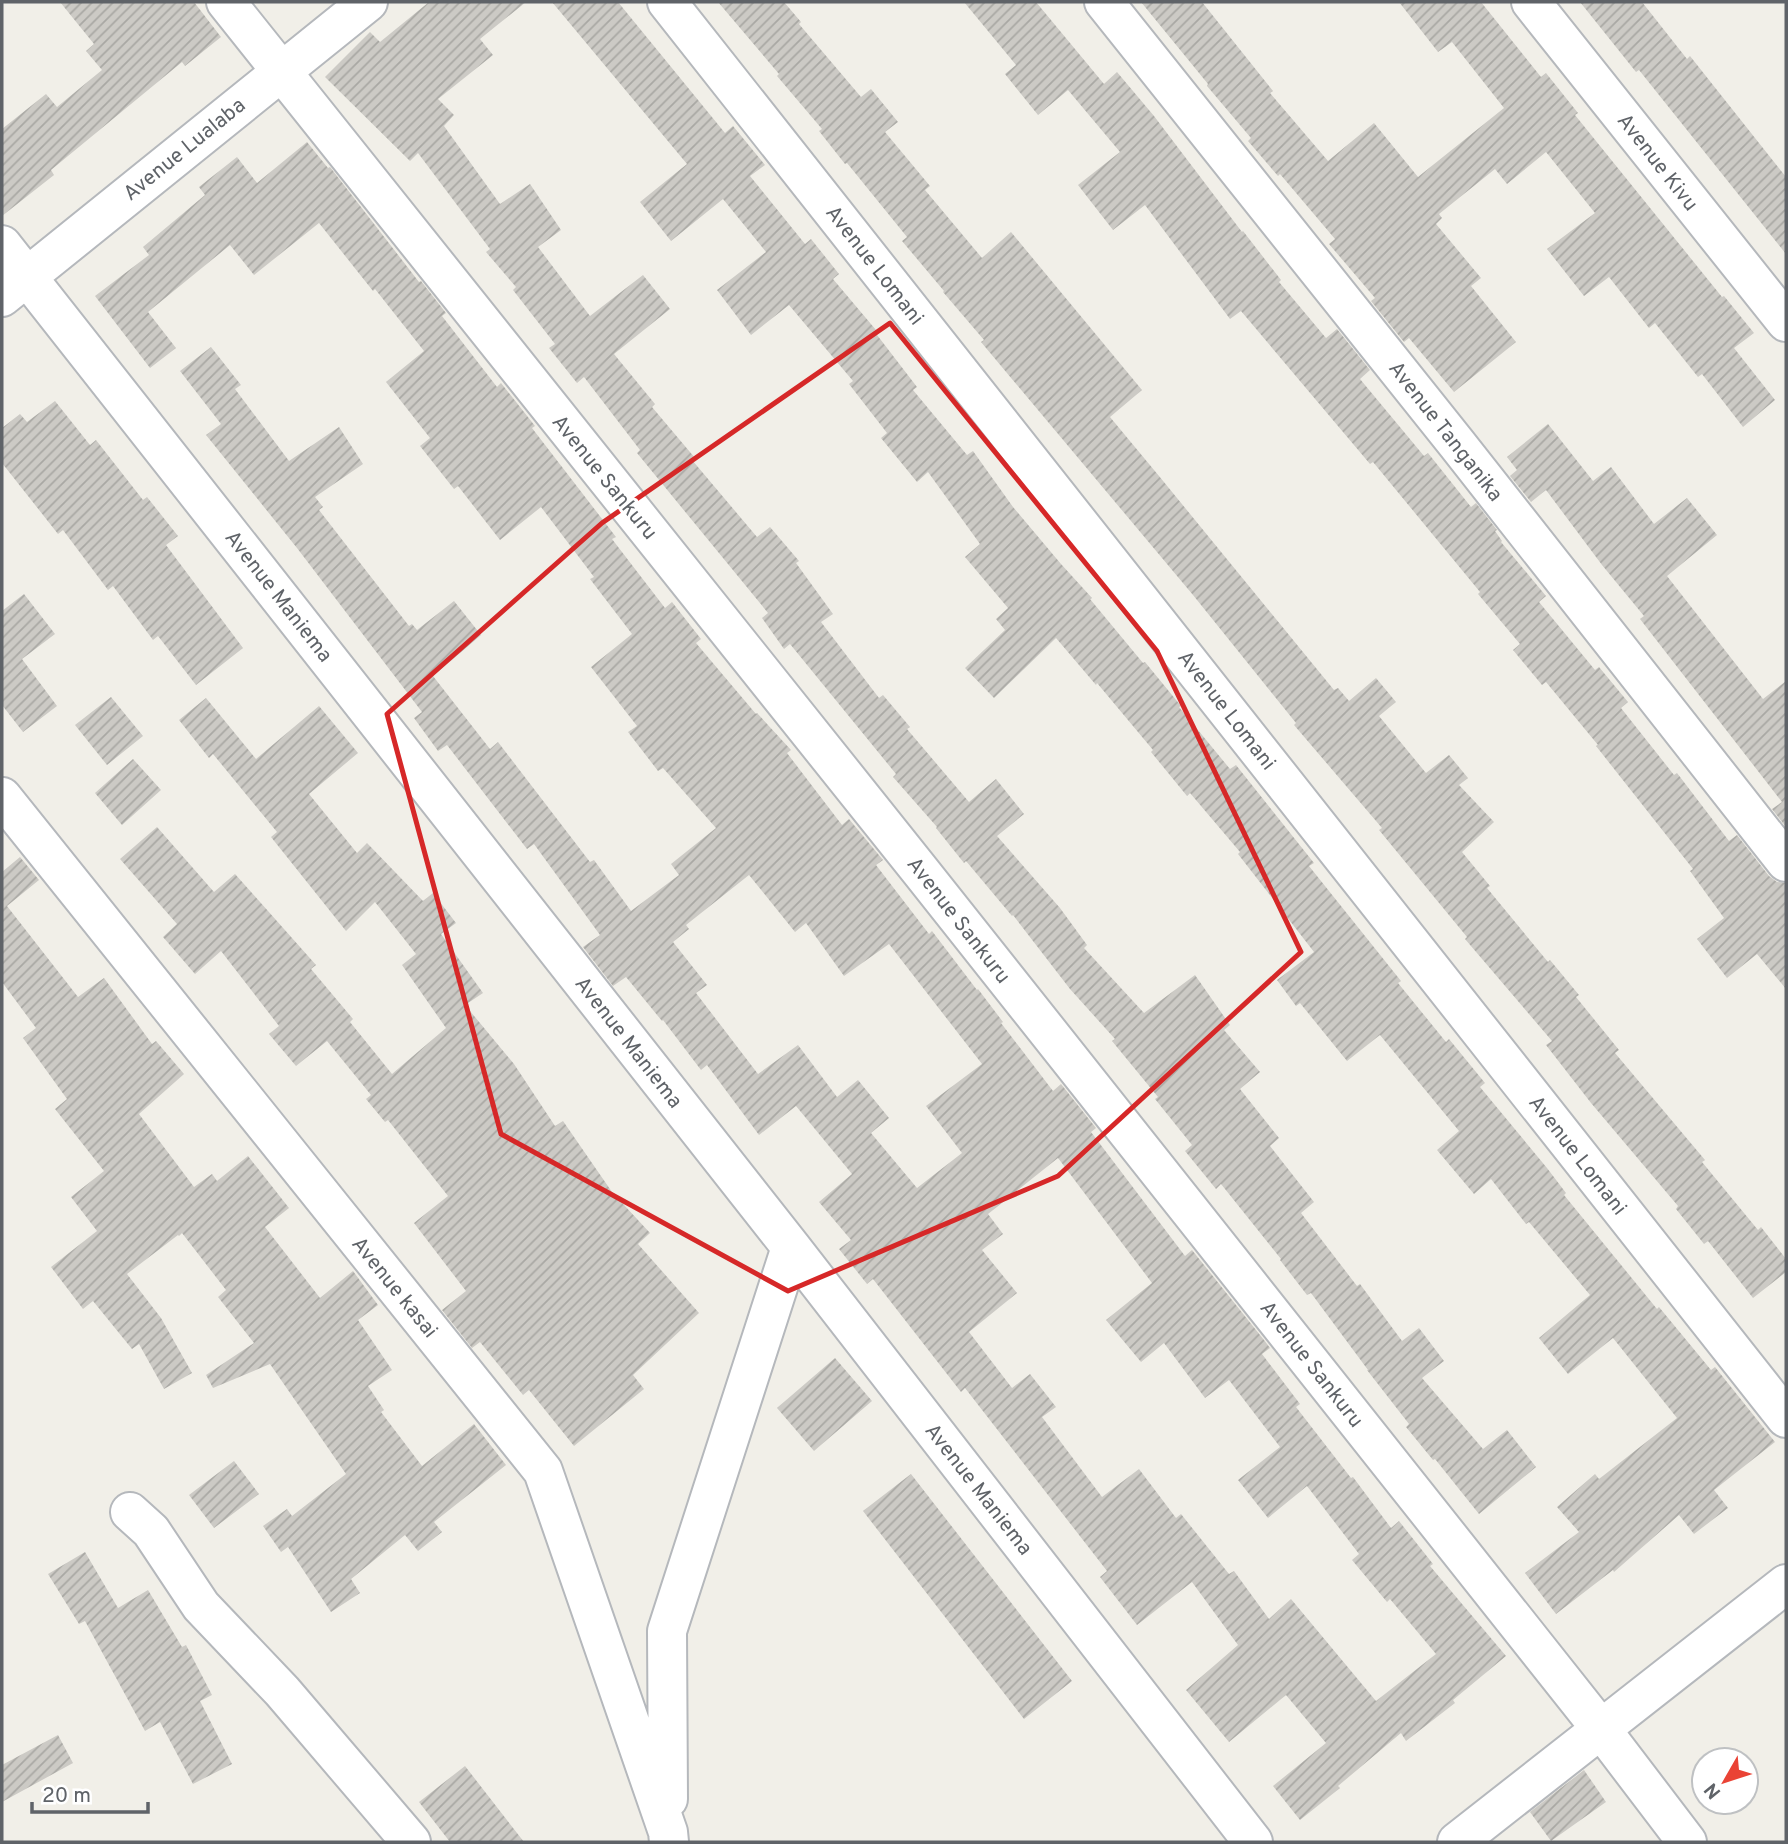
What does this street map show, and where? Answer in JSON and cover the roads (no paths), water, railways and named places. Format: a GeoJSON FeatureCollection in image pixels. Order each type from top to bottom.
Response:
{"type":"FeatureCollection","features":[{"type":"Feature","properties":{"kind":"street","name":"Avenue Sankuru"},"geometry":{"type":"LineString","coordinates":[[226,2],[922,873],[1601,1729],[1687,1842]]}},
{"type":"Feature","properties":{"kind":"street","name":"Avenue Lualaba"},"geometry":{"type":"LineString","coordinates":[[14,287],[368,2]]}},
{"type":"Feature","properties":{"kind":"street","name":"Avenue Lomani"},"geometry":{"type":"LineString","coordinates":[[667,2],[1786,1418]]}},
{"type":"Feature","properties":{"kind":"street","name":"Avenue Tanganika"},"geometry":{"type":"LineString","coordinates":[[1104,2],[1786,862]]}},
{"type":"Feature","properties":{"kind":"street","name":"Avenue Kivu"},"geometry":{"type":"LineString","coordinates":[[1531,2],[1786,322]]}},
{"type":"Feature","properties":{"kind":"street","name":"Avenue Maniema"},"geometry":{"type":"LineString","coordinates":[[2,245],[14,287],[791,1247],[1253,1842]]}},
{"type":"Feature","properties":{"kind":"street","name":"Avenue kasai"},"geometry":{"type":"LineString","coordinates":[[2,797],[543,1471],[669,1837]]}},
{"type":"Feature","properties":{"kind":"street"},"geometry":{"type":"LineString","coordinates":[[669,1837],[667,1631],[791,1247]]}},
{"type":"Feature","properties":{"kind":"street"},"geometry":{"type":"LineString","coordinates":[[130,1512],[151,1531],[201,1606],[282,1691],[411,1842]]}},
{"type":"Feature","properties":{"kind":"street"},"geometry":{"type":"LineString","coordinates":[[1457,1842],[1786,1584]]}}]}
